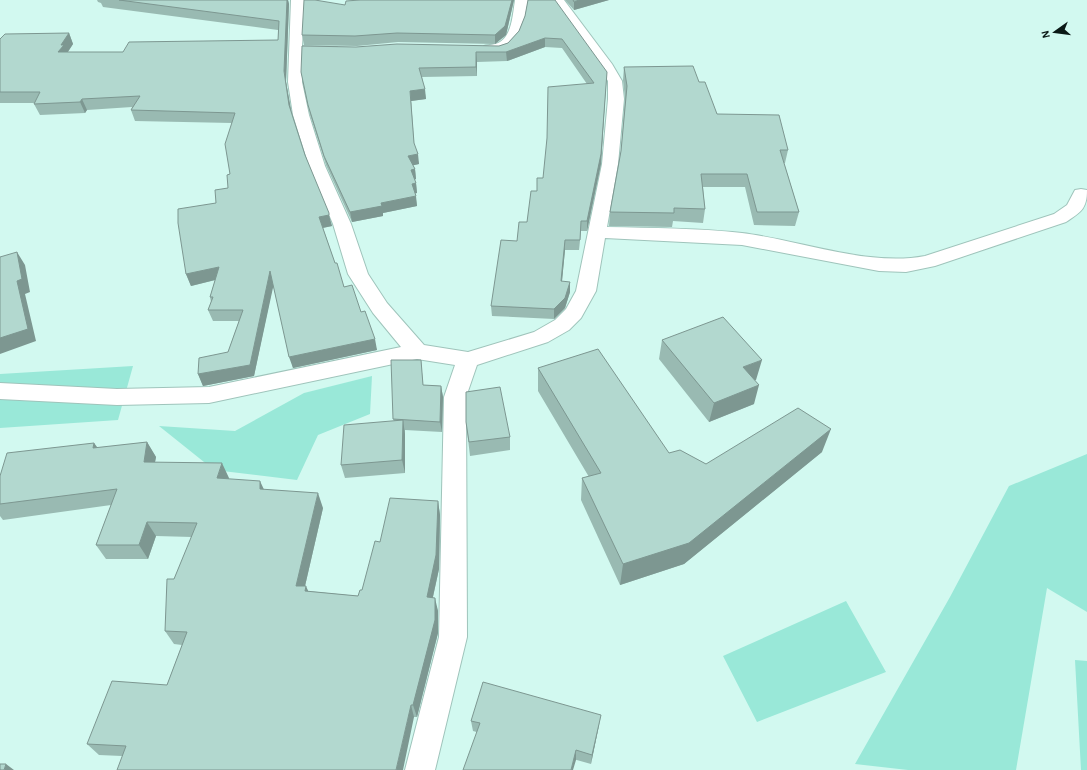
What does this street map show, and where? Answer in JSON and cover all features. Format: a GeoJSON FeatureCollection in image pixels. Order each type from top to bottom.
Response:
{"type":"FeatureCollection","features":[{"type":"Feature","properties":{"kind":"street"},"geometry":{"type":"LineString","coordinates":[[298,0],[295,82],[301,115],[317,166],[342,224],[358,274],[380,308],[417,351]]}},
{"type":"Feature","properties":{"kind":"street"},"geometry":{"type":"LineString","coordinates":[[470,49],[499,50],[507,45],[514,38],[522,0]]}},
{"type":"Feature","properties":{"kind":"street"},"geometry":{"type":"LineString","coordinates":[[0,392],[117,397],[209,395],[417,351],[468,360],[541,337],[562,326],[574,313],[586,291],[610,164],[616,99],[615,82],[607,67],[557,0]]}},
{"type":"Feature","properties":{"kind":"street"},"geometry":{"type":"LineString","coordinates":[[295,50],[349,51]]}},
{"type":"Feature","properties":{"kind":"street"},"geometry":{"type":"LineString","coordinates":[[597,232],[742,238],[879,265],[906,266],[928,262],[1060,218],[1076,208],[1081,194]]}},
{"type":"Feature","properties":{"kind":"street"},"geometry":{"type":"LineString","coordinates":[[420,770],[453,637],[455,397],[468,360]]}},
{"type":"Feature","properties":{"kind":"green space"},"geometry":{"type":"Polygon","coordinates":[[[133,366],[118,420],[0,428],[0,374],[133,366]]]}},
{"type":"Feature","properties":{"kind":"green space"},"geometry":{"type":"Polygon","coordinates":[[[372,376],[370,414],[318,435],[297,480],[214,470],[159,426],[235,431],[304,393],[372,376]]]}},
{"type":"Feature","properties":{"kind":"green space"},"geometry":{"type":"Polygon","coordinates":[[[1087,454],[1087,612],[1047,588],[1016,770],[908,770],[855,764],[950,597],[1009,486],[1087,454]]]}},
{"type":"Feature","properties":{"kind":"green space"},"geometry":{"type":"Polygon","coordinates":[[[846,601],[886,672],[757,722],[723,656],[846,601]]]}},
{"type":"Feature","properties":{"kind":"green space"},"geometry":{"type":"Polygon","coordinates":[[[1075,660],[1087,661],[1087,770],[1081,770],[1075,660]]]}},
{"type":"Feature","properties":{"kind":"building"},"geometry":{"type":"Polygon","coordinates":[[[119,0],[287,0],[284,71],[289,105],[305,155],[329,213],[329,215],[319,217],[335,263],[337,263],[344,287],[352,285],[361,312],[365,311],[375,339],[289,357],[270,271],[250,365],[198,374],[199,358],[228,352],[243,310],[208,310],[213,297],[210,297],[219,267],[186,274],[178,223],[178,209],[216,203],[215,190],[228,188],[227,175],[230,174],[225,144],[235,113],[131,110],[140,96],[82,99],[80,102],[34,104],[40,92],[0,92],[0,39],[5,34],[69,33],[61,45],[64,45],[58,52],[123,52],[129,42],[278,40],[279,21],[119,0]]]}},
{"type":"Feature","properties":{"kind":"building"},"geometry":{"type":"Polygon","coordinates":[[[304,0],[315,0],[345,5],[346,1],[360,0],[512,0],[505,26],[495,35],[397,33],[355,36],[302,35],[304,0]]]}},
{"type":"Feature","properties":{"kind":"building"},"geometry":{"type":"Polygon","coordinates":[[[528,0],[555,0],[607,72],[601,154],[587,221],[581,221],[580,240],[565,240],[561,281],[570,282],[565,298],[554,309],[491,306],[501,240],[517,241],[519,222],[527,222],[531,191],[537,191],[537,178],[543,178],[547,138],[548,87],[594,83],[562,39],[545,38],[506,52],[476,52],[476,67],[419,68],[425,89],[410,91],[414,143],[418,154],[408,156],[415,169],[411,170],[416,183],[412,184],[416,196],[381,203],[382,206],[350,212],[324,156],[308,105],[301,72],[302,46],[356,47],[397,44],[499,46],[508,43],[519,31],[525,16],[528,0]]]}},
{"type":"Feature","properties":{"kind":"building"},"geometry":{"type":"Polygon","coordinates":[[[693,66],[699,82],[705,82],[717,114],[779,115],[788,150],[780,150],[799,212],[757,212],[747,174],[701,174],[705,209],[674,208],[674,213],[610,212],[621,151],[627,86],[624,67],[693,66]]]}},
{"type":"Feature","properties":{"kind":"building"},"geometry":{"type":"Polygon","coordinates":[[[17,252],[22,279],[17,281],[28,329],[0,338],[0,257],[17,252]]]}},
{"type":"Feature","properties":{"kind":"building"},"geometry":{"type":"Polygon","coordinates":[[[723,317],[762,360],[743,367],[759,385],[714,403],[662,340],[723,317]]]}},
{"type":"Feature","properties":{"kind":"building"},"geometry":{"type":"Polygon","coordinates":[[[598,349],[669,453],[680,450],[706,464],[798,408],[831,429],[689,543],[623,564],[582,478],[601,473],[538,368],[598,349]]]}},
{"type":"Feature","properties":{"kind":"building"},"geometry":{"type":"Polygon","coordinates":[[[391,360],[421,360],[423,385],[441,386],[440,422],[393,419],[391,360]]]}},
{"type":"Feature","properties":{"kind":"building"},"geometry":{"type":"Polygon","coordinates":[[[500,387],[510,437],[469,442],[466,422],[466,392],[500,387]]]}},
{"type":"Feature","properties":{"kind":"building"},"geometry":{"type":"Polygon","coordinates":[[[403,420],[402,460],[341,465],[344,425],[403,420]]]}},
{"type":"Feature","properties":{"kind":"building"},"geometry":{"type":"Polygon","coordinates":[[[147,442],[144,462],[222,463],[217,478],[260,481],[260,489],[318,493],[296,586],[306,586],[305,591],[358,596],[360,590],[362,590],[375,541],[380,542],[390,498],[438,501],[436,555],[427,597],[435,598],[435,620],[413,705],[411,705],[396,770],[117,770],[126,746],[87,744],[112,681],[167,685],[187,632],[165,631],[167,579],[174,579],[197,523],[147,522],[139,545],[96,545],[117,489],[0,504],[0,476],[7,453],[94,443],[93,448],[147,442]]]}},
{"type":"Feature","properties":{"kind":"building"},"geometry":{"type":"Polygon","coordinates":[[[483,682],[601,715],[592,755],[576,750],[571,770],[463,770],[480,723],[471,721],[483,682]]]}},
{"type":"Feature","properties":{"kind":"building"},"geometry":{"type":"Polygon","coordinates":[[[0,764],[6,764],[4,770],[0,770],[0,764]]]}}]}
